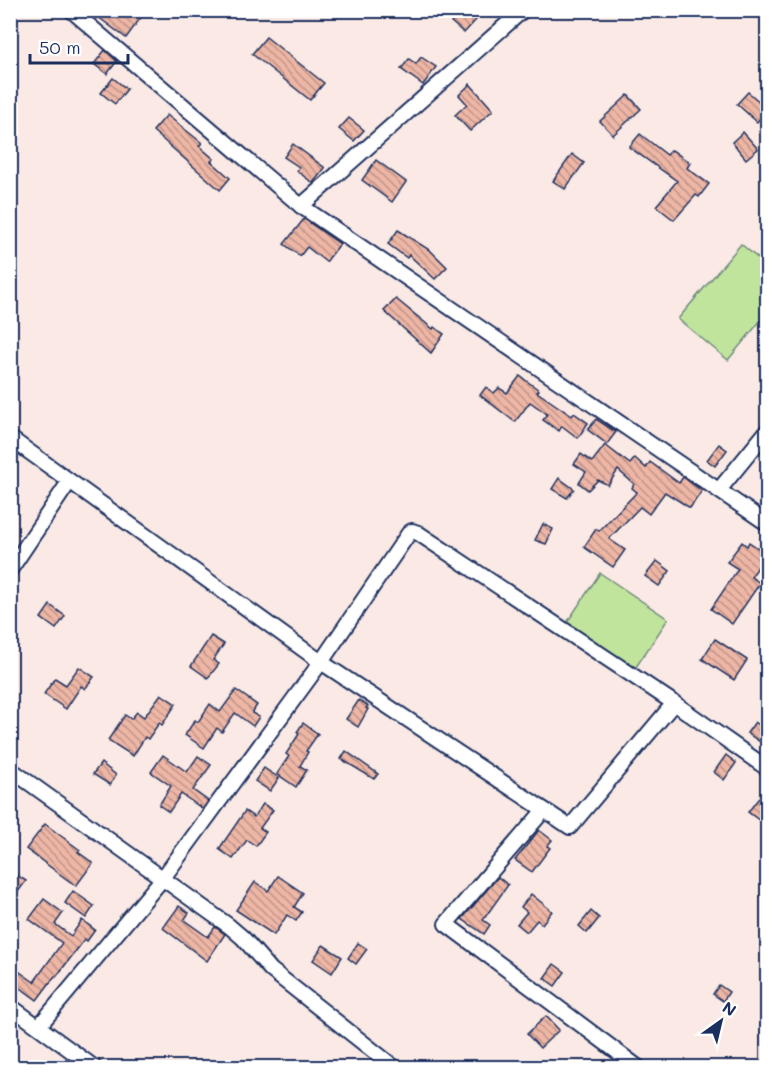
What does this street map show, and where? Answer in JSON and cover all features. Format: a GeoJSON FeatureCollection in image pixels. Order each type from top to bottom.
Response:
{"type":"FeatureCollection","features":[{"type":"Feature","properties":{"kind":"street"},"geometry":{"type":"LineString","coordinates":[[71,10],[301,206],[768,524]]}},
{"type":"Feature","properties":{"kind":"street"},"geometry":{"type":"LineString","coordinates":[[301,206],[523,10]]}},
{"type":"Feature","properties":{"kind":"street"},"geometry":{"type":"LineString","coordinates":[[719,490],[768,430]]}},
{"type":"Feature","properties":{"kind":"street"},"geometry":{"type":"LineString","coordinates":[[10,438],[321,662],[570,827],[674,703]]}},
{"type":"Feature","properties":{"kind":"street"},"geometry":{"type":"LineString","coordinates":[[10,570],[69,482]]}},
{"type":"Feature","properties":{"kind":"street"},"geometry":{"type":"LineString","coordinates":[[39,1026],[163,878],[321,662],[412,531],[428,539],[674,703],[768,769]]}},
{"type":"Feature","properties":{"kind":"street"},"geometry":{"type":"LineString","coordinates":[[10,769],[234,929],[271,970],[395,1068]]}},
{"type":"Feature","properties":{"kind":"street"},"geometry":{"type":"LineString","coordinates":[[544,810],[446,924],[639,1068]]}},
{"type":"Feature","properties":{"kind":"street"},"geometry":{"type":"LineString","coordinates":[[10,1006],[95,1068]]}},
{"type":"Feature","properties":{"kind":"green space"},"geometry":{"type":"Polygon","coordinates":[[[741,244],[767,266],[767,313],[728,360],[678,319],[741,244]]]}},
{"type":"Feature","properties":{"kind":"green space"},"geometry":{"type":"Polygon","coordinates":[[[600,573],[668,619],[634,670],[566,624],[600,573]]]}},
{"type":"Feature","properties":{"kind":"building"},"geometry":{"type":"Polygon","coordinates":[[[89,10],[116,10],[125,17],[130,10],[134,10],[142,16],[126,38],[89,10]]]}},
{"type":"Feature","properties":{"kind":"building"},"geometry":{"type":"Polygon","coordinates":[[[460,10],[485,10],[464,33],[450,21],[460,10]]]}},
{"type":"Feature","properties":{"kind":"building"},"geometry":{"type":"Polygon","coordinates":[[[266,37],[324,83],[310,100],[252,54],[266,37]]]}},
{"type":"Feature","properties":{"kind":"building"},"geometry":{"type":"Polygon","coordinates":[[[105,50],[117,61],[107,74],[94,64],[105,50]]]}},
{"type":"Feature","properties":{"kind":"building"},"geometry":{"type":"Polygon","coordinates":[[[421,57],[436,67],[423,85],[401,69],[409,59],[416,64],[421,57]]]}},
{"type":"Feature","properties":{"kind":"building"},"geometry":{"type":"Polygon","coordinates":[[[113,78],[127,89],[115,104],[101,93],[113,78]]]}},
{"type":"Feature","properties":{"kind":"building"},"geometry":{"type":"Polygon","coordinates":[[[470,84],[493,110],[470,131],[455,115],[467,104],[459,95],[470,84]]]}},
{"type":"Feature","properties":{"kind":"building"},"geometry":{"type":"Polygon","coordinates":[[[748,92],[768,109],[757,122],[737,104],[748,92]]]}},
{"type":"Feature","properties":{"kind":"building"},"geometry":{"type":"Polygon","coordinates":[[[628,95],[641,109],[613,135],[600,121],[628,95]]]}},
{"type":"Feature","properties":{"kind":"building"},"geometry":{"type":"Polygon","coordinates":[[[167,115],[202,143],[199,146],[214,159],[211,161],[230,178],[220,190],[153,131],[167,115]]]}},
{"type":"Feature","properties":{"kind":"building"},"geometry":{"type":"Polygon","coordinates":[[[349,118],[364,130],[354,141],[339,129],[349,118]]]}},
{"type":"Feature","properties":{"kind":"building"},"geometry":{"type":"Polygon","coordinates":[[[743,132],[758,149],[746,159],[732,142],[743,132]]]}},
{"type":"Feature","properties":{"kind":"building"},"geometry":{"type":"Polygon","coordinates":[[[640,134],[667,155],[672,150],[690,163],[687,168],[709,184],[699,197],[696,195],[674,220],[656,206],[677,181],[629,147],[640,134]]]}},
{"type":"Feature","properties":{"kind":"building"},"geometry":{"type":"Polygon","coordinates":[[[293,144],[325,168],[313,183],[297,171],[299,167],[284,157],[293,144]]]}},
{"type":"Feature","properties":{"kind":"building"},"geometry":{"type":"Polygon","coordinates":[[[572,154],[584,163],[565,189],[553,181],[572,154]]]}},
{"type":"Feature","properties":{"kind":"building"},"geometry":{"type":"Polygon","coordinates":[[[376,160],[406,182],[392,202],[362,180],[376,160]]]}},
{"type":"Feature","properties":{"kind":"building"},"geometry":{"type":"Polygon","coordinates":[[[304,219],[340,244],[326,262],[307,247],[300,256],[284,244],[304,219]]]}},
{"type":"Feature","properties":{"kind":"building"},"geometry":{"type":"Polygon","coordinates":[[[398,230],[431,251],[447,267],[435,279],[409,255],[407,258],[388,244],[398,230]]]}},
{"type":"Feature","properties":{"kind":"building"},"geometry":{"type":"Polygon","coordinates":[[[396,299],[433,329],[434,327],[444,334],[431,353],[384,311],[396,299]]]}},
{"type":"Feature","properties":{"kind":"building"},"geometry":{"type":"Polygon","coordinates":[[[520,376],[539,390],[537,392],[572,416],[574,413],[588,423],[578,438],[562,426],[559,431],[543,420],[547,414],[530,402],[515,422],[480,395],[486,387],[494,393],[499,388],[507,393],[520,376]]]}},
{"type":"Feature","properties":{"kind":"building"},"geometry":{"type":"Polygon","coordinates":[[[596,419],[616,432],[607,444],[588,430],[596,419]]]}},
{"type":"Feature","properties":{"kind":"building"},"geometry":{"type":"Polygon","coordinates":[[[719,444],[727,450],[715,466],[707,460],[719,444]]]}},
{"type":"Feature","properties":{"kind":"building"},"geometry":{"type":"Polygon","coordinates":[[[605,445],[630,464],[635,458],[646,468],[650,462],[679,483],[683,477],[702,491],[690,508],[665,492],[649,514],[640,507],[609,539],[625,550],[613,567],[584,547],[596,529],[599,531],[637,492],[632,488],[634,484],[618,470],[608,485],[598,480],[588,490],[579,483],[586,472],[574,464],[581,454],[592,462],[605,445]]]}},
{"type":"Feature","properties":{"kind":"building"},"geometry":{"type":"Polygon","coordinates":[[[559,478],[574,489],[567,498],[552,489],[559,478]]]}},
{"type":"Feature","properties":{"kind":"building"},"geometry":{"type":"Polygon","coordinates":[[[543,524],[553,529],[546,544],[535,540],[543,524]]]}},
{"type":"Feature","properties":{"kind":"building"},"geometry":{"type":"Polygon","coordinates":[[[742,542],[747,546],[749,542],[761,550],[759,553],[765,557],[751,577],[760,583],[732,624],[711,609],[738,569],[727,562],[742,542]]]}},
{"type":"Feature","properties":{"kind":"building"},"geometry":{"type":"Polygon","coordinates":[[[657,561],[670,571],[659,586],[645,576],[657,561]]]}},
{"type":"Feature","properties":{"kind":"building"},"geometry":{"type":"Polygon","coordinates":[[[50,605],[65,616],[56,629],[41,618],[50,605]]]}},
{"type":"Feature","properties":{"kind":"building"},"geometry":{"type":"Polygon","coordinates":[[[211,636],[224,644],[213,660],[219,664],[208,678],[191,666],[211,636]]]}},
{"type":"Feature","properties":{"kind":"building"},"geometry":{"type":"Polygon","coordinates":[[[715,639],[747,660],[734,680],[702,659],[715,639]]]}},
{"type":"Feature","properties":{"kind":"building"},"geometry":{"type":"Polygon","coordinates":[[[79,667],[94,677],[85,689],[81,686],[66,709],[44,694],[55,678],[66,685],[79,667]]]}},
{"type":"Feature","properties":{"kind":"building"},"geometry":{"type":"Polygon","coordinates":[[[236,690],[257,705],[252,713],[259,717],[253,726],[235,713],[222,732],[217,728],[204,748],[185,735],[195,720],[198,722],[210,704],[220,712],[236,690]]]}},
{"type":"Feature","properties":{"kind":"building"},"geometry":{"type":"Polygon","coordinates":[[[161,694],[176,704],[162,725],[159,723],[148,739],[145,737],[133,756],[108,740],[125,715],[131,719],[137,712],[144,717],[161,694]]]}},
{"type":"Feature","properties":{"kind":"building"},"geometry":{"type":"Polygon","coordinates":[[[359,700],[368,706],[366,708],[368,709],[358,727],[346,719],[359,700]]]}},
{"type":"Feature","properties":{"kind":"building"},"geometry":{"type":"Polygon","coordinates":[[[755,722],[768,731],[768,747],[747,733],[755,722]]]}},
{"type":"Feature","properties":{"kind":"building"},"geometry":{"type":"Polygon","coordinates":[[[303,723],[318,734],[306,751],[308,752],[300,766],[307,770],[296,787],[277,774],[289,756],[286,754],[303,723]]]}},
{"type":"Feature","properties":{"kind":"building"},"geometry":{"type":"Polygon","coordinates":[[[346,751],[378,774],[374,779],[341,759],[346,751]]]}},
{"type":"Feature","properties":{"kind":"building"},"geometry":{"type":"Polygon","coordinates":[[[163,755],[187,772],[198,756],[211,765],[193,790],[208,801],[203,809],[181,794],[169,812],[159,805],[171,786],[151,772],[163,755]]]}},
{"type":"Feature","properties":{"kind":"building"},"geometry":{"type":"Polygon","coordinates":[[[726,755],[736,763],[724,780],[714,772],[726,755]]]}},
{"type":"Feature","properties":{"kind":"building"},"geometry":{"type":"Polygon","coordinates":[[[101,763],[116,775],[110,785],[93,774],[101,763]]]}},
{"type":"Feature","properties":{"kind":"building"},"geometry":{"type":"Polygon","coordinates":[[[264,768],[279,778],[270,791],[255,781],[264,768]]]}},
{"type":"Feature","properties":{"kind":"building"},"geometry":{"type":"Polygon","coordinates":[[[768,786],[768,816],[763,823],[748,812],[768,786]]]}},
{"type":"Feature","properties":{"kind":"building"},"geometry":{"type":"Polygon","coordinates":[[[263,804],[273,810],[260,828],[266,832],[256,846],[247,840],[233,859],[219,849],[245,811],[254,817],[263,804]]]}},
{"type":"Feature","properties":{"kind":"building"},"geometry":{"type":"Polygon","coordinates":[[[45,824],[80,850],[78,852],[93,863],[76,886],[26,849],[45,824]]]}},
{"type":"Feature","properties":{"kind":"building"},"geometry":{"type":"Polygon","coordinates":[[[539,830],[552,840],[547,846],[550,848],[532,872],[515,860],[539,830]]]}},
{"type":"Feature","properties":{"kind":"building"},"geometry":{"type":"Polygon","coordinates":[[[10,871],[26,881],[17,893],[10,889],[10,871]]]}},
{"type":"Feature","properties":{"kind":"building"},"geometry":{"type":"Polygon","coordinates":[[[278,876],[303,893],[294,907],[302,912],[296,921],[287,915],[274,935],[236,910],[255,882],[268,891],[278,876]]]}},
{"type":"Feature","properties":{"kind":"building"},"geometry":{"type":"Polygon","coordinates":[[[498,877],[508,885],[483,920],[490,925],[484,934],[462,919],[498,877]]]}},
{"type":"Feature","properties":{"kind":"building"},"geometry":{"type":"Polygon","coordinates":[[[73,891],[94,906],[86,918],[65,903],[73,891]]]}},
{"type":"Feature","properties":{"kind":"building"},"geometry":{"type":"Polygon","coordinates":[[[531,894],[552,911],[542,924],[537,920],[527,932],[517,924],[527,912],[521,907],[531,894]]]}},
{"type":"Feature","properties":{"kind":"building"},"geometry":{"type":"Polygon","coordinates":[[[44,899],[63,913],[55,924],[71,936],[82,920],[95,930],[87,941],[85,939],[37,1000],[10,980],[10,965],[34,982],[62,943],[29,919],[44,899]]]}},
{"type":"Feature","properties":{"kind":"building"},"geometry":{"type":"Polygon","coordinates":[[[179,906],[189,913],[184,920],[208,937],[215,927],[225,934],[207,961],[163,928],[179,906]]]}},
{"type":"Feature","properties":{"kind":"building"},"geometry":{"type":"Polygon","coordinates":[[[591,911],[599,918],[587,933],[579,926],[591,911]]]}},
{"type":"Feature","properties":{"kind":"building"},"geometry":{"type":"Polygon","coordinates":[[[358,943],[367,949],[356,964],[348,958],[358,943]]]}},
{"type":"Feature","properties":{"kind":"building"},"geometry":{"type":"Polygon","coordinates":[[[323,945],[342,957],[332,973],[313,960],[323,945]]]}},
{"type":"Feature","properties":{"kind":"building"},"geometry":{"type":"Polygon","coordinates":[[[554,964],[565,972],[555,986],[544,978],[554,964]]]}},
{"type":"Feature","properties":{"kind":"building"},"geometry":{"type":"Polygon","coordinates":[[[719,985],[729,992],[723,1001],[713,994],[719,985]]]}},
{"type":"Feature","properties":{"kind":"building"},"geometry":{"type":"Polygon","coordinates":[[[546,1016],[559,1030],[540,1048],[527,1034],[546,1016]]]}}]}
